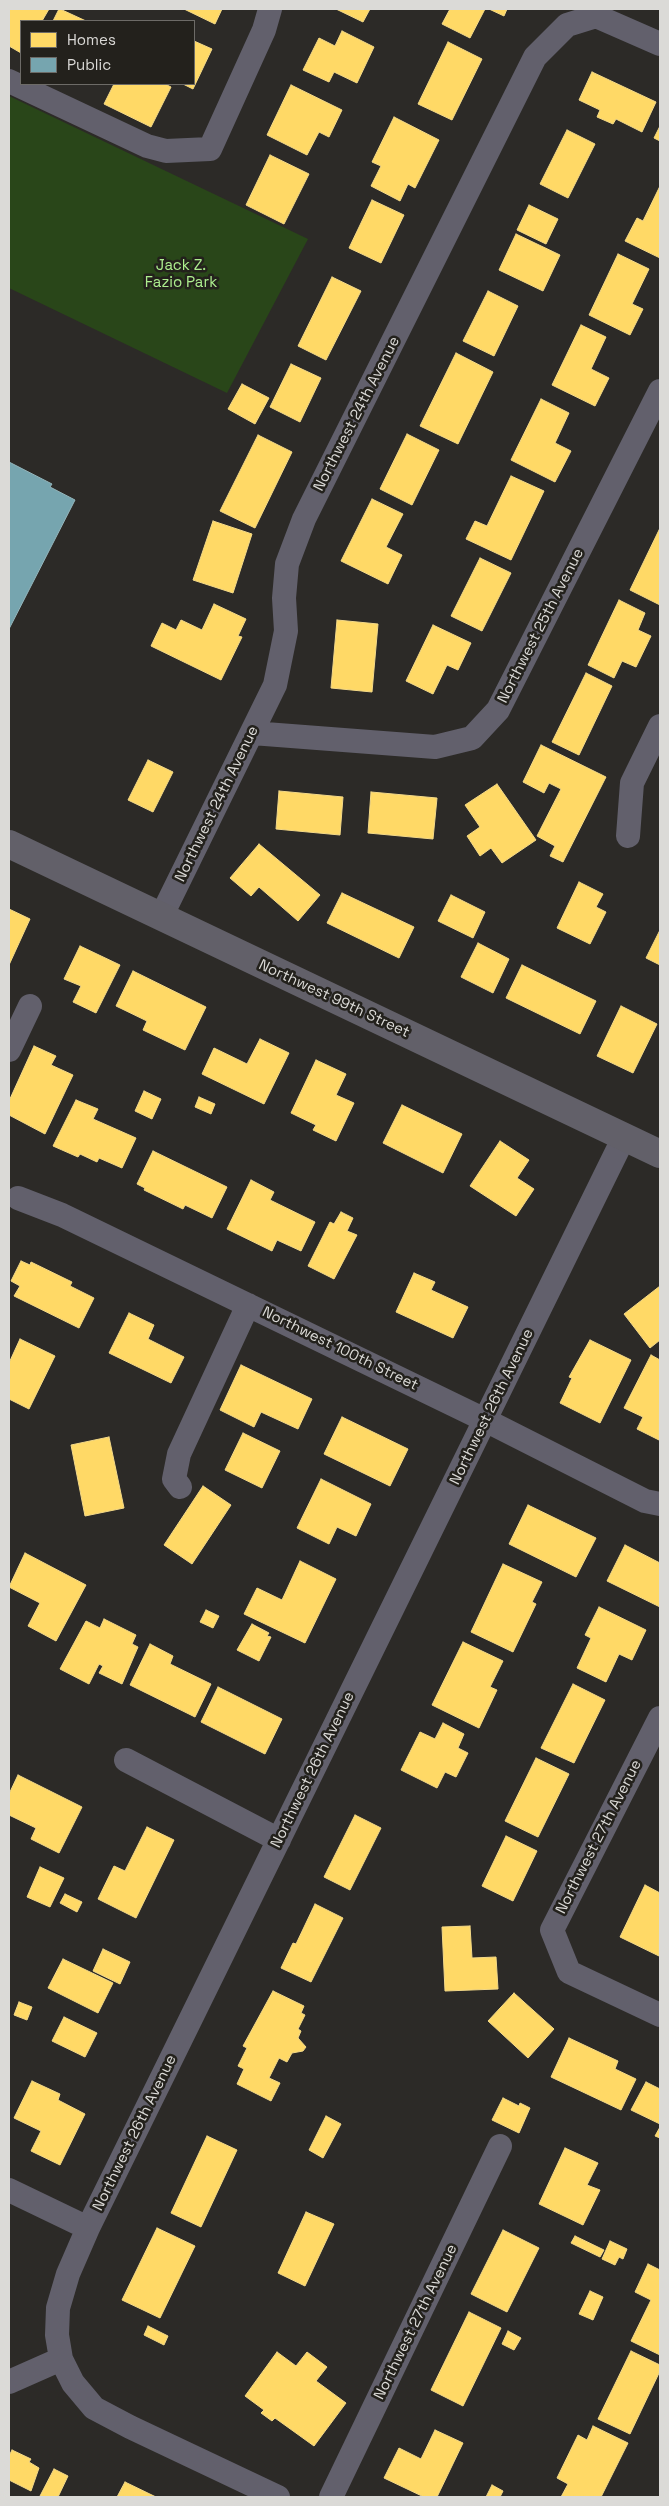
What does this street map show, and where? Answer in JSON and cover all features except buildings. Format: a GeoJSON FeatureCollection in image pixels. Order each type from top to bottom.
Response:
{"type":"FeatureCollection","features":[{"type":"Feature","properties":{"kind":"main road","name":"Northwest 99th Street"},"geometry":{"type":"LineString","coordinates":[[9,844],[660,1154]]}},
{"type":"Feature","properties":{"kind":"street"},"geometry":{"type":"LineString","coordinates":[[9,81],[147,146],[166,151],[210,149],[264,30],[270,9]]}},
{"type":"Feature","properties":{"kind":"street","name":"Northwest 24th Avenue"},"geometry":{"type":"LineString","coordinates":[[161,917],[275,685],[286,631],[284,598],[286,564],[304,519],[535,57],[567,24],[596,16],[660,44]]}},
{"type":"Feature","properties":{"kind":"street","name":"Northwest 25th Avenue"},"geometry":{"type":"LineString","coordinates":[[252,734],[435,747],[472,738],[498,710],[660,391]]}},
{"type":"Feature","properties":{"kind":"street"},"geometry":{"type":"LineString","coordinates":[[628,836],[632,783],[660,726]]}},
{"type":"Feature","properties":{"kind":"street"},"geometry":{"type":"LineString","coordinates":[[9,1050],[30,1006]]}},
{"type":"Feature","properties":{"kind":"street","name":"Northwest 26th Avenue"},"geometry":{"type":"LineString","coordinates":[[278,2497],[94,2408],[73,2383],[61,2359],[57,2335],[58,2308],[68,2274],[88,2228],[624,1137]]}},
{"type":"Feature","properties":{"kind":"street","name":"Northwest 100th Street"},"geometry":{"type":"LineString","coordinates":[[12,1195],[62,1215],[248,1305],[485,1420],[645,1502],[660,1504]]}},
{"type":"Feature","properties":{"kind":"street"},"geometry":{"type":"LineString","coordinates":[[180,1487],[174,1479],[179,1454],[248,1305]]}},
{"type":"Feature","properties":{"kind":"street","name":"Northwest 27th Avenue"},"geometry":{"type":"LineString","coordinates":[[660,1718],[552,1930],[569,1972],[660,2015]]}},
{"type":"Feature","properties":{"kind":"street"},"geometry":{"type":"LineString","coordinates":[[126,1760],[278,1840]]}},
{"type":"Feature","properties":{"kind":"street","name":"Northwest 27th Avenue"},"geometry":{"type":"LineString","coordinates":[[331,2497],[500,2146]]}},
{"type":"Feature","properties":{"kind":"street"},"geometry":{"type":"LineString","coordinates":[[9,2190],[88,2228]]}},
{"type":"Feature","properties":{"kind":"street"},"geometry":{"type":"LineString","coordinates":[[9,2382],[61,2359]]}},
{"type":"Feature","properties":{"kind":"green space","name":"Jack Z. Fazio Park"},"geometry":{"type":"Polygon","coordinates":[[[9,96],[308,239],[227,393],[9,288],[9,96]]]}}]}
